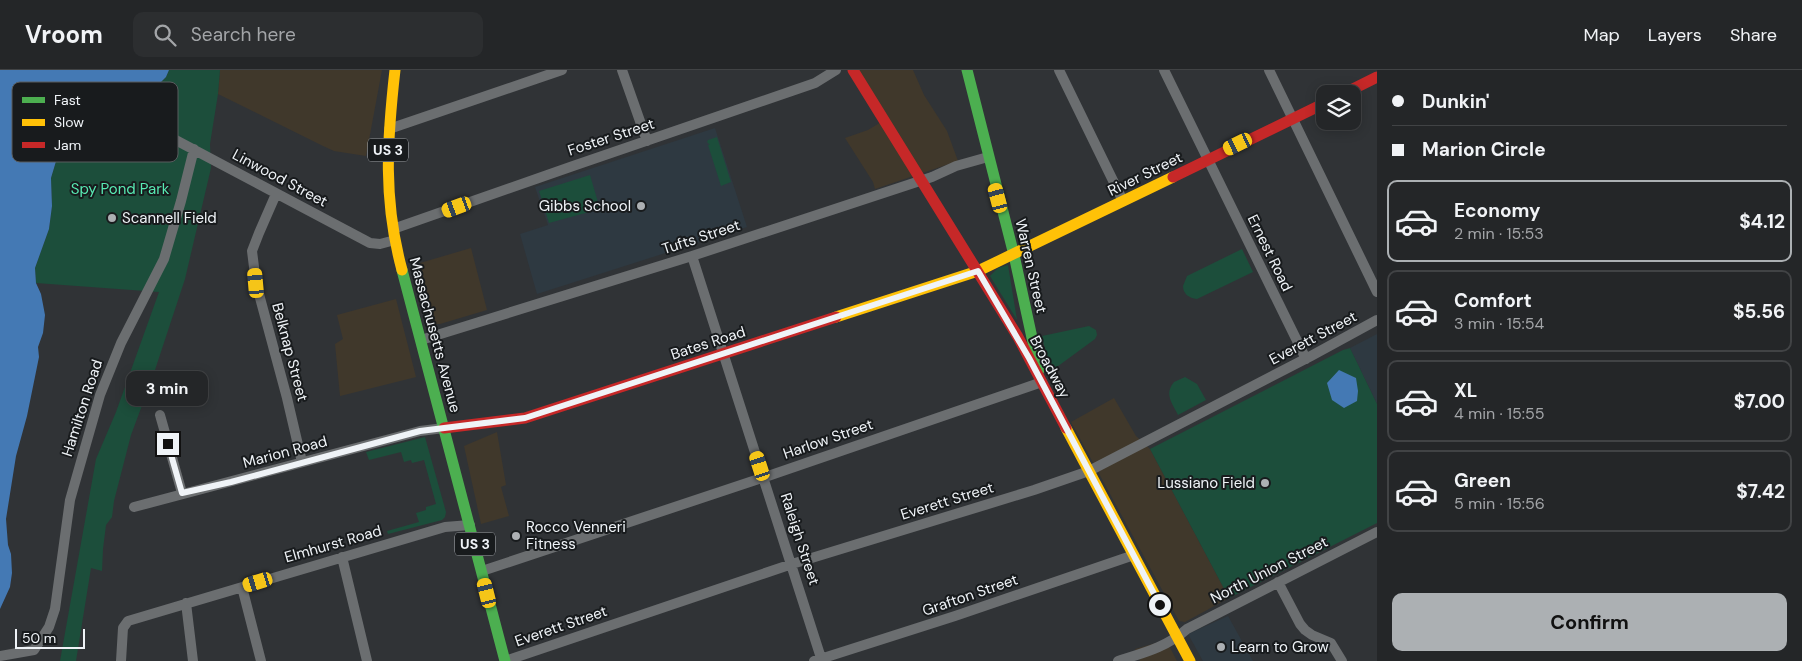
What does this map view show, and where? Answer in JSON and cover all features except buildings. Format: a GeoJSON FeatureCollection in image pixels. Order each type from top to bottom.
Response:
{"type":"FeatureCollection","features":[{"type":"Feature","properties":{"kind":"main road","name":"Massachusetts Avenue"},"geometry":{"type":"LineString","coordinates":[[395,70],[389,129],[388,182],[394,235],[505,661]]}},
{"type":"Feature","properties":{"kind":"main road","name":"Broadway"},"geometry":{"type":"LineString","coordinates":[[853,70],[1018,337],[1190,661]]}},
{"type":"Feature","properties":{"kind":"main road","name":"Warren Street"},"geometry":{"type":"LineString","coordinates":[[967,70],[1014,255],[1042,382]]}},
{"type":"Feature","properties":{"kind":"main road"},"geometry":{"type":"LineString","coordinates":[[1361,85],[1377,77]]}},
{"type":"Feature","properties":{"kind":"main road","name":"River Street"},"geometry":{"type":"LineString","coordinates":[[978,271],[1316,107]]}},
{"type":"Feature","properties":{"kind":"main road","name":"Bates Road"},"geometry":{"type":"LineString","coordinates":[[444,428],[525,418],[978,271]]}},
{"type":"Feature","properties":{"kind":"street"},"geometry":{"type":"LineString","coordinates":[[389,129],[562,70]]}},
{"type":"Feature","properties":{"kind":"street"},"geometry":{"type":"LineString","coordinates":[[622,70],[647,141]]}},
{"type":"Feature","properties":{"kind":"street","name":"Foster Street"},"geometry":{"type":"LineString","coordinates":[[394,235],[572,166],[815,84],[836,70]]}},
{"type":"Feature","properties":{"kind":"street"},"geometry":{"type":"LineString","coordinates":[[1059,70],[1123,201]]}},
{"type":"Feature","properties":{"kind":"street","name":"Ernest Road"},"geometry":{"type":"LineString","coordinates":[[1164,70],[1306,359]]}},
{"type":"Feature","properties":{"kind":"street"},"geometry":{"type":"LineString","coordinates":[[1269,70],[1377,292]]}},
{"type":"Feature","properties":{"kind":"street"},"geometry":{"type":"LineString","coordinates":[[1374,70],[1377,77]]}},
{"type":"Feature","properties":{"kind":"street","name":"Linwood Street"},"geometry":{"type":"LineString","coordinates":[[178,141],[370,243],[380,244],[394,235]]}},
{"type":"Feature","properties":{"kind":"street","name":"Hamilton Road"},"geometry":{"type":"LineString","coordinates":[[0,656],[34,650],[49,627],[55,609],[70,500],[97,405],[121,343],[164,259],[194,150]]}},
{"type":"Feature","properties":{"kind":"street","name":"Tufts Street"},"geometry":{"type":"LineString","coordinates":[[421,340],[692,256],[936,176],[956,166],[988,157]]}},
{"type":"Feature","properties":{"kind":"street","name":"Belknap Street"},"geometry":{"type":"LineString","coordinates":[[276,194],[252,251],[256,283],[302,462]]}},
{"type":"Feature","properties":{"kind":"street","name":"Raleigh Street"},"geometry":{"type":"LineString","coordinates":[[692,256],[792,564],[820,660]]}},
{"type":"Feature","properties":{"kind":"street","name":"Everett Street"},"geometry":{"type":"LineString","coordinates":[[505,661],[792,564],[1034,490],[1089,471],[1306,359],[1377,320]]}},
{"type":"Feature","properties":{"kind":"street","name":"Harlow Street"},"geometry":{"type":"LineString","coordinates":[[482,571],[1042,382]]}},
{"type":"Feature","properties":{"kind":"street"},"geometry":{"type":"LineString","coordinates":[[160,415],[182,493]]}},
{"type":"Feature","properties":{"kind":"street","name":"Marion Road"},"geometry":{"type":"LineString","coordinates":[[134,507],[420,431],[444,428]]}},
{"type":"Feature","properties":{"kind":"street","name":"Elmhurst Road"},"geometry":{"type":"LineString","coordinates":[[121,661],[123,628],[128,620],[445,527],[470,525]]}},
{"type":"Feature","properties":{"kind":"street","name":"North Union Street"},"geometry":{"type":"LineString","coordinates":[[1118,661],[1161,646],[1177,638],[1187,629],[1377,532]]}},
{"type":"Feature","properties":{"kind":"street","name":"Grafton Street"},"geometry":{"type":"LineString","coordinates":[[820,660],[1134,555]]}},
{"type":"Feature","properties":{"kind":"street"},"geometry":{"type":"LineString","coordinates":[[342,557],[367,661]]}},
{"type":"Feature","properties":{"kind":"street"},"geometry":{"type":"LineString","coordinates":[[1278,582],[1300,624],[1312,635],[1331,643],[1342,661]]}},
{"type":"Feature","properties":{"kind":"street"},"geometry":{"type":"LineString","coordinates":[[242,586],[261,661]]}},
{"type":"Feature","properties":{"kind":"street"},"geometry":{"type":"LineString","coordinates":[[186,603],[193,661]]}},
{"type":"Feature","properties":{"kind":"shaded area"},"geometry":{"type":"Polygon","coordinates":[[[220,70],[382,70],[366,156],[334,151],[218,94],[220,70]]]}},
{"type":"Feature","properties":{"kind":"shaded area"},"geometry":{"type":"Polygon","coordinates":[[[858,70],[913,70],[924,95],[947,131],[958,161],[875,189],[873,182],[845,138],[868,130],[888,118],[858,70]]]}},
{"type":"Feature","properties":{"kind":"shaded area","name":"Gibbs School"},"geometry":{"type":"Polygon","coordinates":[[[715,128],[747,227],[537,294],[520,234],[548,225],[535,187],[715,128]]]}},
{"type":"Feature","properties":{"kind":"shaded area"},"geometry":{"type":"Polygon","coordinates":[[[471,248],[487,310],[440,324],[434,324],[420,263],[471,248]]]}},
{"type":"Feature","properties":{"kind":"shaded area"},"geometry":{"type":"Polygon","coordinates":[[[396,299],[416,377],[340,396],[335,344],[343,339],[337,315],[396,299]]]}},
{"type":"Feature","properties":{"kind":"shaded area"},"geometry":{"type":"Polygon","coordinates":[[[1377,334],[1377,404],[1350,348],[1377,334]]]}},
{"type":"Feature","properties":{"kind":"shaded area"},"geometry":{"type":"Polygon","coordinates":[[[1114,398],[1136,436],[1150,449],[1229,598],[1185,622],[1179,621],[1071,422],[1114,398]]]}},
{"type":"Feature","properties":{"kind":"shaded area"},"geometry":{"type":"Polygon","coordinates":[[[497,432],[506,485],[501,487],[509,516],[481,524],[464,446],[497,432]]]}},
{"type":"Feature","properties":{"kind":"shaded area","name":"Learn to Grow"},"geometry":{"type":"Polygon","coordinates":[[[1228,616],[1253,661],[1203,661],[1188,634],[1228,616]]]}},
{"type":"Feature","properties":{"kind":"shaded area"},"geometry":{"type":"Polygon","coordinates":[[[1166,640],[1177,661],[1140,661],[1135,649],[1166,640]]]}},
{"type":"Feature","properties":{"kind":"green space","name":"Spy Pond Park"},"geometry":{"type":"Polygon","coordinates":[[[169,70],[220,70],[210,144],[211,168],[185,279],[131,435],[114,501],[112,517],[106,525],[102,571],[91,568],[76,661],[60,661],[96,459],[116,412],[159,292],[36,283],[35,268],[49,229],[52,206],[51,178],[56,162],[178,162],[178,82],[161,82],[169,70]]]}},
{"type":"Feature","properties":{"kind":"green space"},"geometry":{"type":"Polygon","coordinates":[[[717,137],[731,182],[721,186],[708,145],[710,145],[707,142],[717,137]]]}},
{"type":"Feature","properties":{"kind":"green space"},"geometry":{"type":"Polygon","coordinates":[[[590,175],[600,209],[549,223],[539,191],[590,175]]]}},
{"type":"Feature","properties":{"kind":"green space"},"geometry":{"type":"Polygon","coordinates":[[[1242,249],[1253,272],[1197,299],[1189,297],[1185,293],[1183,286],[1187,276],[1242,249]]]}},
{"type":"Feature","properties":{"kind":"green space"},"geometry":{"type":"Polygon","coordinates":[[[1008,265],[1017,320],[990,276],[998,268],[1008,265]]]}},
{"type":"Feature","properties":{"kind":"green space"},"geometry":{"type":"Polygon","coordinates":[[[1089,326],[1096,330],[1097,335],[1095,339],[1050,372],[1042,336],[1089,326]]]}},
{"type":"Feature","properties":{"kind":"green space"},"geometry":{"type":"Polygon","coordinates":[[[1350,348],[1377,404],[1377,523],[1229,598],[1150,449],[1350,348]]]}},
{"type":"Feature","properties":{"kind":"green space"},"geometry":{"type":"Polygon","coordinates":[[[1185,377],[1197,384],[1206,400],[1178,415],[1169,395],[1174,382],[1185,377]]]}},
{"type":"Feature","properties":{"kind":"green space"},"geometry":{"type":"Polygon","coordinates":[[[425,437],[446,512],[445,517],[442,520],[388,534],[387,531],[419,522],[416,513],[436,504],[424,460],[412,463],[411,460],[404,462],[401,452],[369,460],[366,452],[425,437]]]}},
{"type":"Feature","properties":{"kind":"water"},"geometry":{"type":"Polygon","coordinates":[[[0,70],[169,70],[161,82],[12,82],[12,162],[56,162],[51,178],[52,206],[49,229],[35,268],[36,283],[41,294],[45,315],[43,333],[38,347],[39,357],[27,416],[16,456],[6,519],[12,573],[10,587],[0,609],[0,70]]]}},
{"type":"Feature","properties":{"kind":"water"},"geometry":{"type":"Polygon","coordinates":[[[1339,370],[1356,378],[1358,391],[1357,401],[1344,408],[1332,400],[1327,383],[1339,370]]]}},
{"type":"Feature","properties":{"kind":"traffic: fast"},"geometry":{"type":"LineString","coordinates":[[967,70],[1014,255],[1039,370]]}},
{"type":"Feature","properties":{"kind":"traffic: fast"},"geometry":{"type":"LineString","coordinates":[[402,270],[505,661]]}},
{"type":"Feature","properties":{"kind":"traffic: slow"},"geometry":{"type":"LineString","coordinates":[[395,70],[388,170],[392,219],[402,270]]}},
{"type":"Feature","properties":{"kind":"traffic: slow"},"geometry":{"type":"LineString","coordinates":[[836,317],[978,271],[1173,177]]}},
{"type":"Feature","properties":{"kind":"traffic: slow"},"geometry":{"type":"LineString","coordinates":[[1066,428],[1190,661]]}},
{"type":"Feature","properties":{"kind":"traffic: jam"},"geometry":{"type":"LineString","coordinates":[[853,70],[1018,337],[1066,428]]}},
{"type":"Feature","properties":{"kind":"traffic: jam"},"geometry":{"type":"LineString","coordinates":[[1361,85],[1377,77]]}},
{"type":"Feature","properties":{"kind":"traffic: jam"},"geometry":{"type":"LineString","coordinates":[[1173,177],[1316,107]]}},
{"type":"Feature","properties":{"kind":"traffic: jam"},"geometry":{"type":"LineString","coordinates":[[444,428],[525,418],[836,317]]}},
{"type":"Feature","properties":{"kind":"place","name":"Gibbs School"},"geometry":{"type":"Point","coordinates":[641,206]}},
{"type":"Feature","properties":{"kind":"place","name":"Scannell Field"},"geometry":{"type":"Point","coordinates":[112,218]}},
{"type":"Feature","properties":{"kind":"place","name":"Lussiano Field"},"geometry":{"type":"Point","coordinates":[1265,483]}},
{"type":"Feature","properties":{"kind":"place","name":"Rocco Venneri Fitness"},"geometry":{"type":"Point","coordinates":[516,536]}},
{"type":"Feature","properties":{"kind":"place","name":"Learn to Grow"},"geometry":{"type":"Point","coordinates":[1221,647]}},
{"type":"Feature","properties":{"kind":"route"},"geometry":{"type":"LineString","coordinates":[[168,444],[182,493],[231,482],[420,431],[525,418],[978,271],[1018,337],[1160,605]]}}]}
